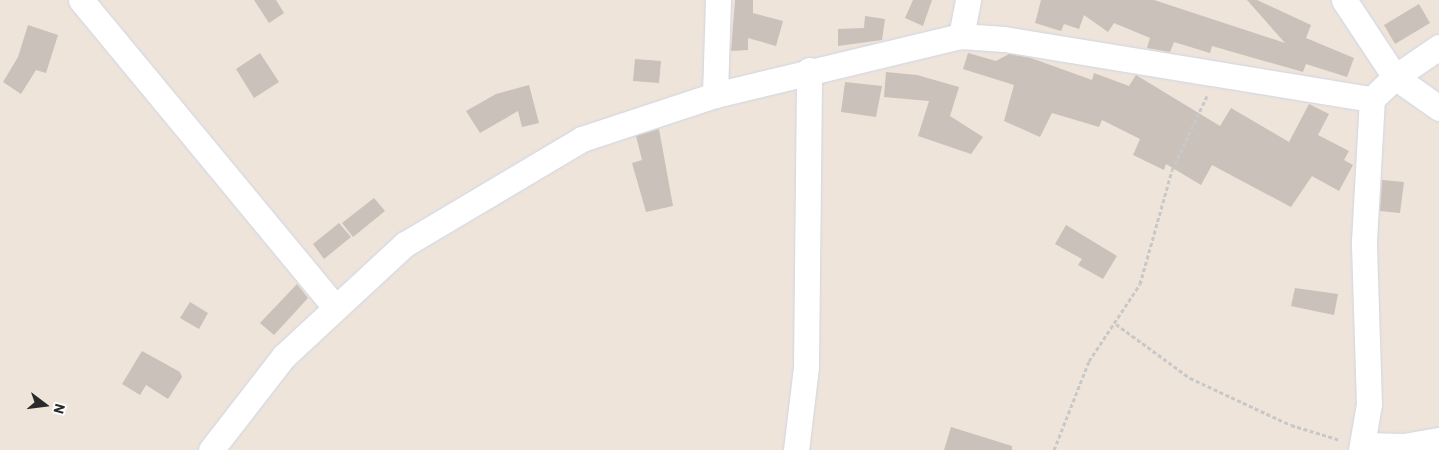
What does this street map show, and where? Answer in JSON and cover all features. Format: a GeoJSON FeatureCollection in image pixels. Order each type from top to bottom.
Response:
{"type":"FeatureCollection","features":[{"type":"Feature","properties":{"kind":"street"},"geometry":{"type":"LineString","coordinates":[[81,0],[334,305]]}},
{"type":"Feature","properties":{"kind":"street"},"geometry":{"type":"LineString","coordinates":[[715,95],[718,0]]}},
{"type":"Feature","properties":{"kind":"street"},"geometry":{"type":"LineString","coordinates":[[961,36],[968,0]]}},
{"type":"Feature","properties":{"kind":"street"},"geometry":{"type":"LineString","coordinates":[[1344,0],[1395,77],[1439,108]]}},
{"type":"Feature","properties":{"kind":"street"},"geometry":{"type":"LineString","coordinates":[[211,450],[284,356],[334,305],[405,244],[582,139],[715,95],[809,70],[961,36],[1215,73],[1372,99]]}},
{"type":"Feature","properties":{"kind":"street"},"geometry":{"type":"LineString","coordinates":[[1439,47],[1395,77],[1372,99],[1364,240],[1369,404],[1363,447],[1404,446],[1439,440]]}},
{"type":"Feature","properties":{"kind":"street"},"geometry":{"type":"LineString","coordinates":[[796,450],[806,367],[809,70]]}},
{"type":"Feature","properties":{"kind":"path"},"geometry":{"type":"LineString","coordinates":[[1054,450],[1089,361],[1116,324],[1140,284],[1172,170],[1215,73]]}},
{"type":"Feature","properties":{"kind":"path"},"geometry":{"type":"LineString","coordinates":[[1116,324],[1190,378],[1319,436],[1363,447]]}},
{"type":"Feature","properties":{"kind":"building"},"geometry":{"type":"Polygon","coordinates":[[[254,0],[276,0],[284,13],[269,23],[254,0]]]}},
{"type":"Feature","properties":{"kind":"building"},"geometry":{"type":"Polygon","coordinates":[[[735,0],[753,0],[753,13],[783,21],[776,46],[748,38],[748,50],[731,51],[735,0]]]}},
{"type":"Feature","properties":{"kind":"building"},"geometry":{"type":"Polygon","coordinates":[[[913,0],[932,0],[923,26],[905,18],[913,0]]]}},
{"type":"Feature","properties":{"kind":"building"},"geometry":{"type":"Polygon","coordinates":[[[1041,0],[1154,0],[1285,43],[1247,0],[1257,0],[1311,25],[1306,38],[1354,58],[1347,77],[1306,64],[1303,72],[1212,46],[1210,53],[1174,42],[1170,52],[1147,48],[1150,38],[1114,23],[1108,32],[1084,15],[1079,29],[1064,24],[1061,31],[1035,23],[1041,0]]]}},
{"type":"Feature","properties":{"kind":"building"},"geometry":{"type":"Polygon","coordinates":[[[1419,4],[1430,23],[1395,44],[1384,25],[1419,4]]]}},
{"type":"Feature","properties":{"kind":"building"},"geometry":{"type":"Polygon","coordinates":[[[865,16],[885,19],[882,40],[838,46],[838,29],[864,28],[865,16]]]}},
{"type":"Feature","properties":{"kind":"building"},"geometry":{"type":"Polygon","coordinates":[[[28,25],[58,35],[46,73],[36,70],[21,94],[3,82],[18,57],[28,25]]]}},
{"type":"Feature","properties":{"kind":"building"},"geometry":{"type":"Polygon","coordinates":[[[260,53],[279,82],[254,98],[236,69],[260,53]]]}},
{"type":"Feature","properties":{"kind":"building"},"geometry":{"type":"Polygon","coordinates":[[[968,53],[996,61],[1009,54],[1031,58],[1092,80],[1094,73],[1129,86],[1136,75],[1220,126],[1231,108],[1289,142],[1309,104],[1329,114],[1318,135],[1349,151],[1344,160],[1353,165],[1339,191],[1312,176],[1291,207],[1212,165],[1201,185],[1166,164],[1164,170],[1133,155],[1140,139],[1102,120],[1099,127],[1052,113],[1040,137],[1004,121],[1014,85],[963,69],[968,53]]]}},
{"type":"Feature","properties":{"kind":"building"},"geometry":{"type":"Polygon","coordinates":[[[635,59],[661,61],[659,83],[633,81],[635,59]]]}},
{"type":"Feature","properties":{"kind":"building"},"geometry":{"type":"Polygon","coordinates":[[[886,72],[917,75],[959,87],[950,116],[983,137],[971,154],[918,136],[929,101],[884,97],[886,72]]]}},
{"type":"Feature","properties":{"kind":"building"},"geometry":{"type":"Polygon","coordinates":[[[845,82],[882,86],[876,117],[841,112],[845,82]]]}},
{"type":"Feature","properties":{"kind":"building"},"geometry":{"type":"Polygon","coordinates":[[[529,85],[539,123],[522,127],[518,111],[480,133],[466,111],[496,94],[529,85]]]}},
{"type":"Feature","properties":{"kind":"building"},"geometry":{"type":"Polygon","coordinates":[[[659,129],[673,206],[646,212],[632,163],[642,160],[636,136],[659,129]]]}},
{"type":"Feature","properties":{"kind":"building"},"geometry":{"type":"Polygon","coordinates":[[[1382,180],[1404,182],[1400,213],[1380,211],[1382,180]]]}},
{"type":"Feature","properties":{"kind":"building"},"geometry":{"type":"Polygon","coordinates":[[[374,198],[385,211],[353,237],[342,223],[374,198]]]}},
{"type":"Feature","properties":{"kind":"building"},"geometry":{"type":"Polygon","coordinates":[[[339,223],[351,237],[324,259],[313,244],[339,223]]]}},
{"type":"Feature","properties":{"kind":"building"},"geometry":{"type":"Polygon","coordinates":[[[1066,225],[1117,256],[1103,279],[1078,265],[1082,259],[1055,244],[1066,225]]]}},
{"type":"Feature","properties":{"kind":"building"},"geometry":{"type":"Polygon","coordinates":[[[297,284],[308,298],[274,335],[260,323],[297,284]]]}},
{"type":"Feature","properties":{"kind":"building"},"geometry":{"type":"Polygon","coordinates":[[[1295,288],[1338,294],[1334,315],[1291,306],[1295,288]]]}},
{"type":"Feature","properties":{"kind":"building"},"geometry":{"type":"Polygon","coordinates":[[[190,302],[208,313],[199,329],[180,318],[190,302]]]}},
{"type":"Feature","properties":{"kind":"building"},"geometry":{"type":"Polygon","coordinates":[[[142,351],[180,372],[182,377],[168,399],[146,385],[140,395],[122,384],[142,351]]]}},
{"type":"Feature","properties":{"kind":"building"},"geometry":{"type":"Polygon","coordinates":[[[951,427],[1012,446],[1012,450],[944,450],[951,427]]]}}]}
